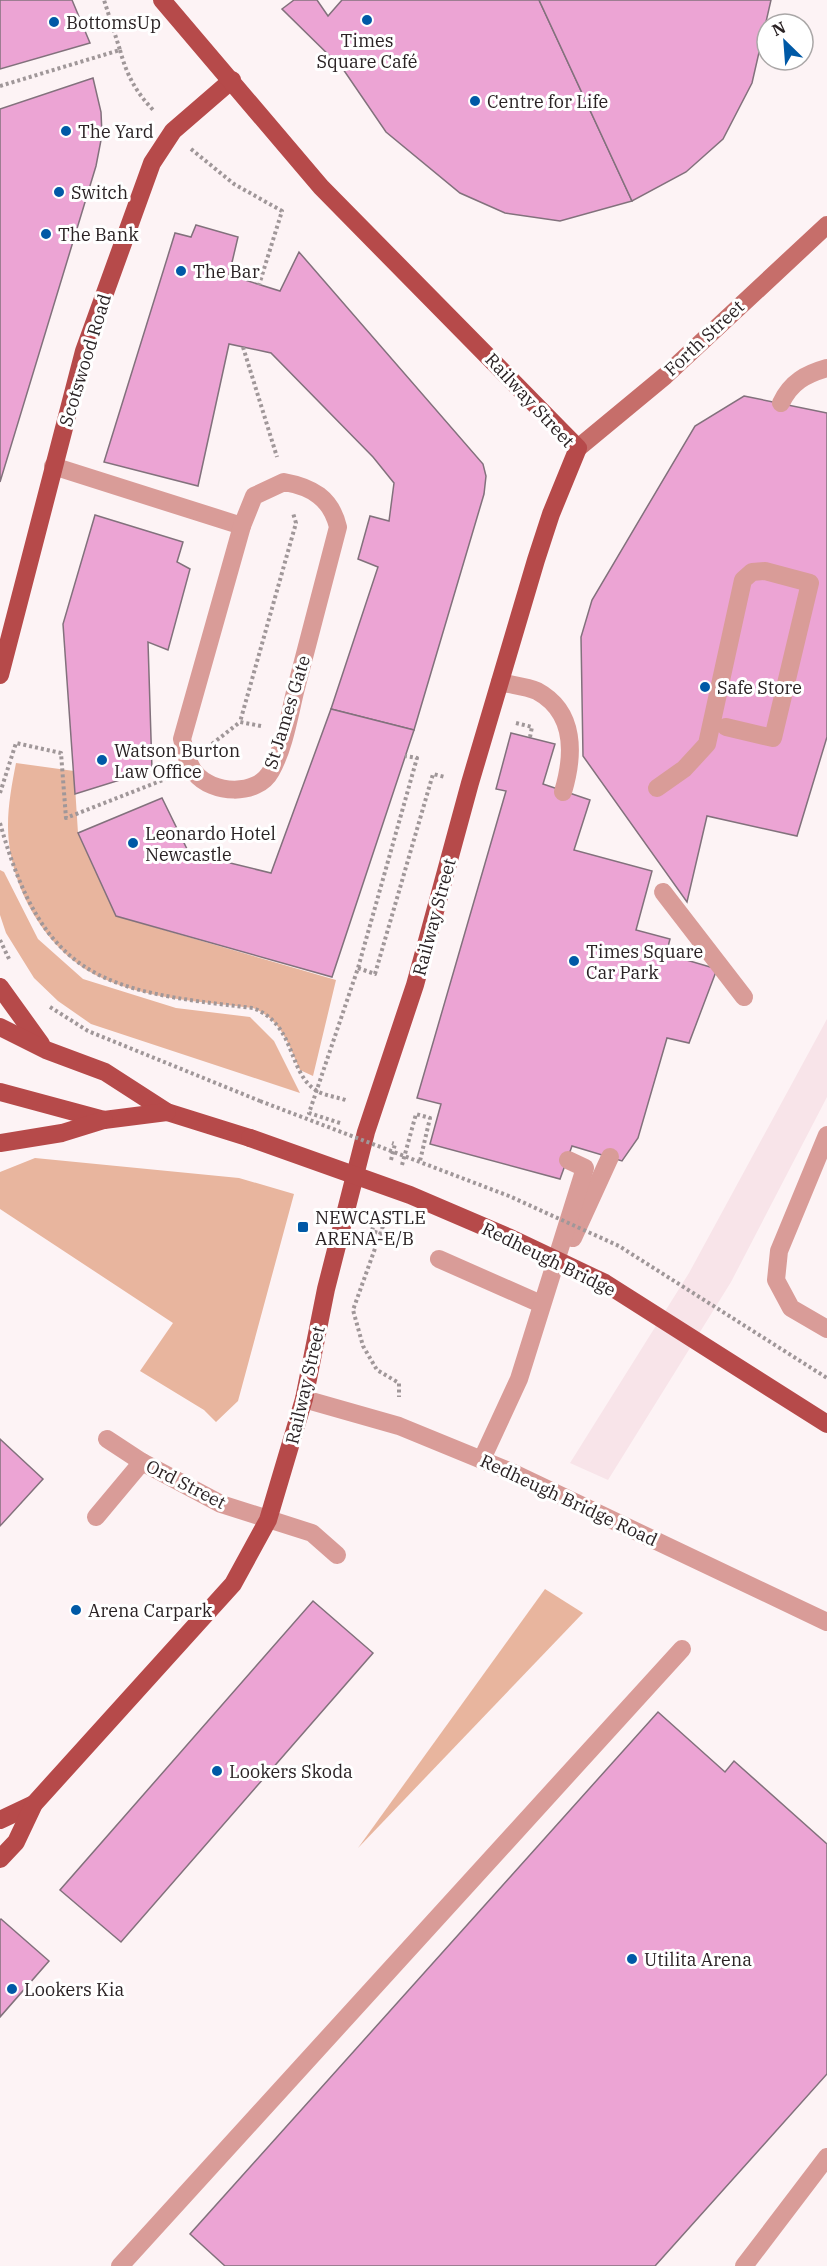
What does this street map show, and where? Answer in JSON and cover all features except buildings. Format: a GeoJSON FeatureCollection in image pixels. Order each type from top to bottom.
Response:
{"type":"FeatureCollection","features":[{"type":"Feature","properties":{"kind":"main road","name":"Railway Street"},"geometry":{"type":"LineString","coordinates":[[0,1859],[15,1842],[34,1804],[233,1584],[268,1520],[304,1399],[342,1221],[374,1111],[415,985],[500,682],[551,514],[578,448],[321,187],[162,0]]}},
{"type":"Feature","properties":{"kind":"main road","name":"Scotswood Road"},"geometry":{"type":"LineString","coordinates":[[0,675],[84,351],[152,163],[173,131],[232,80]]}},
{"type":"Feature","properties":{"kind":"main road","name":"Forth Street"},"geometry":{"type":"LineString","coordinates":[[578,448],[664,376],[827,225]]}},
{"type":"Feature","properties":{"kind":"main road"},"geometry":{"type":"LineString","coordinates":[[0,987],[46,1050]]}},
{"type":"Feature","properties":{"kind":"main road"},"geometry":{"type":"LineString","coordinates":[[0,1027],[46,1050],[105,1072],[167,1112]]}},
{"type":"Feature","properties":{"kind":"main road"},"geometry":{"type":"LineString","coordinates":[[0,1092],[104,1120]]}},
{"type":"Feature","properties":{"kind":"main road"},"geometry":{"type":"LineString","coordinates":[[0,1143],[62,1133],[104,1120],[167,1112]]}},
{"type":"Feature","properties":{"kind":"main road","name":"Redheugh Bridge"},"geometry":{"type":"LineString","coordinates":[[167,1112],[250,1138],[410,1195],[508,1237],[605,1283],[827,1424]]}},
{"type":"Feature","properties":{"kind":"main road","name":"Railway Street"},"geometry":{"type":"LineString","coordinates":[[0,1820],[34,1804]]}},
{"type":"Feature","properties":{"kind":"street"},"geometry":{"type":"LineString","coordinates":[[781,403],[787,390],[804,375],[827,368]]}},
{"type":"Feature","properties":{"kind":"street"},"geometry":{"type":"LineString","coordinates":[[53,466],[242,526]]}},
{"type":"Feature","properties":{"kind":"street"},"geometry":{"type":"LineString","coordinates":[[189,762],[182,739],[242,526],[254,496],[268,487],[284,482]]}},
{"type":"Feature","properties":{"kind":"street","name":"St James Gate"},"geometry":{"type":"LineString","coordinates":[[189,762],[195,774],[211,785],[244,790],[257,785],[271,772],[285,730],[338,527],[328,504],[312,488],[284,482]]}},
{"type":"Feature","properties":{"kind":"street"},"geometry":{"type":"LineString","coordinates":[[657,788],[684,769],[707,744],[743,580],[752,572],[765,571],[810,583],[773,738],[726,727]]}},
{"type":"Feature","properties":{"kind":"street"},"geometry":{"type":"LineString","coordinates":[[500,682],[535,690],[554,702],[560,712],[570,744],[571,765],[564,792]]}},
{"type":"Feature","properties":{"kind":"street"},"geometry":{"type":"LineString","coordinates":[[663,892],[744,997]]}},
{"type":"Feature","properties":{"kind":"street"},"geometry":{"type":"LineString","coordinates":[[827,1136],[779,1251],[776,1280],[791,1308],[827,1329]]}},
{"type":"Feature","properties":{"kind":"street"},"geometry":{"type":"LineString","coordinates":[[541,1305],[610,1157]]}},
{"type":"Feature","properties":{"kind":"street"},"geometry":{"type":"LineString","coordinates":[[482,1459],[519,1379],[585,1168],[568,1160]]}},
{"type":"Feature","properties":{"kind":"street"},"geometry":{"type":"LineString","coordinates":[[438,1259],[541,1305]]}},
{"type":"Feature","properties":{"kind":"street","name":"Redheugh Bridge Road"},"geometry":{"type":"LineString","coordinates":[[304,1399],[399,1426],[482,1459],[827,1622]]}},
{"type":"Feature","properties":{"kind":"street","name":"Ord Street"},"geometry":{"type":"LineString","coordinates":[[107,1439],[142,1462],[221,1504],[312,1533],[337,1555]]}},
{"type":"Feature","properties":{"kind":"street"},"geometry":{"type":"LineString","coordinates":[[96,1517],[142,1462]]}},
{"type":"Feature","properties":{"kind":"street"},"geometry":{"type":"LineString","coordinates":[[120,2266],[682,1649]]}},
{"type":"Feature","properties":{"kind":"street"},"geometry":{"type":"LineString","coordinates":[[744,2266],[827,2157]]}},
{"type":"Feature","properties":{"kind":"path"},"geometry":{"type":"LineString","coordinates":[[0,87],[120,50],[104,0]]}},
{"type":"Feature","properties":{"kind":"path"},"geometry":{"type":"LineString","coordinates":[[259,285],[282,211]]}},
{"type":"Feature","properties":{"kind":"path"},"geometry":{"type":"LineString","coordinates":[[0,793],[16,743],[61,753],[66,818],[163,782],[240,722],[296,523],[243,347]]}},
{"type":"Feature","properties":{"kind":"path"},"geometry":{"type":"LineString","coordinates":[[240,722],[285,730]]}},
{"type":"Feature","properties":{"kind":"path"},"geometry":{"type":"LineString","coordinates":[[318,1092],[358,968],[417,758],[405,756]]}},
{"type":"Feature","properties":{"kind":"path"},"geometry":{"type":"LineString","coordinates":[[0,823],[24,896],[54,941],[75,960],[100,977],[138,991],[253,1008],[267,1013],[287,1040],[308,1084],[318,1092],[340,1097],[374,1111]]}},
{"type":"Feature","properties":{"kind":"path"},"geometry":{"type":"LineString","coordinates":[[0,940],[10,962]]}},
{"type":"Feature","properties":{"kind":"path"},"geometry":{"type":"LineString","coordinates":[[50,1006],[88,1031],[260,1101]]}},
{"type":"Feature","properties":{"kind":"path"},"geometry":{"type":"LineString","coordinates":[[401,1168],[416,1114],[430,1118],[420,1161]]}},
{"type":"Feature","properties":{"kind":"path"},"geometry":{"type":"LineString","coordinates":[[382,1233],[388,1212]]}},
{"type":"Feature","properties":{"kind":"shaded area"},"geometry":{"type":"Polygon","coordinates":[[[16,763],[74,771],[78,833],[116,916],[336,980],[313,1076],[300,1070],[288,1042],[271,1019],[253,1008],[176,999],[138,991],[102,978],[82,967],[64,952],[34,915],[15,871],[8,826],[9,802],[16,763]]]}},
{"type":"Feature","properties":{"kind":"shaded area"},"geometry":{"type":"Polygon","coordinates":[[[0,870],[4,872],[38,939],[83,979],[176,1008],[250,1017],[274,1041],[300,1093],[91,1024],[58,1001],[34,978],[6,933],[0,915],[0,870]]]}},
{"type":"Feature","properties":{"kind":"shaded area"},"geometry":{"type":"Polygon","coordinates":[[[827,1019],[827,1097],[731,1282],[608,1480],[570,1463],[689,1273],[827,1019]]]}},
{"type":"Feature","properties":{"kind":"shaded area"},"geometry":{"type":"Polygon","coordinates":[[[35,1158],[239,1178],[294,1194],[238,1401],[216,1422],[204,1410],[140,1371],[173,1323],[0,1209],[0,1172],[35,1158]]]}},
{"type":"Feature","properties":{"kind":"shaded area"},"geometry":{"type":"Polygon","coordinates":[[[545,1589],[583,1613],[358,1848],[545,1589]]]}},
{"type":"Feature","properties":{"kind":"place","name":"Times Square Café"},"geometry":{"type":"Point","coordinates":[367,20]}},
{"type":"Feature","properties":{"kind":"place","name":"BottomsUp"},"geometry":{"type":"Point","coordinates":[54,22]}},
{"type":"Feature","properties":{"kind":"place","name":"Centre for Life"},"geometry":{"type":"Point","coordinates":[475,101]}},
{"type":"Feature","properties":{"kind":"place","name":"The Yard"},"geometry":{"type":"Point","coordinates":[66,131]}},
{"type":"Feature","properties":{"kind":"place","name":"Switch"},"geometry":{"type":"Point","coordinates":[59,192]}},
{"type":"Feature","properties":{"kind":"place","name":"The Bank"},"geometry":{"type":"Point","coordinates":[46,234]}},
{"type":"Feature","properties":{"kind":"place","name":"The Bar"},"geometry":{"type":"Point","coordinates":[181,271]}},
{"type":"Feature","properties":{"kind":"place","name":"Safe Store"},"geometry":{"type":"Point","coordinates":[705,687]}},
{"type":"Feature","properties":{"kind":"place","name":"Watson Burton Law Office"},"geometry":{"type":"Point","coordinates":[102,760]}},
{"type":"Feature","properties":{"kind":"place","name":"Leonardo Hotel Newcastle"},"geometry":{"type":"Point","coordinates":[133,843]}},
{"type":"Feature","properties":{"kind":"place","name":"Times Square Car Park"},"geometry":{"type":"Point","coordinates":[574,961]}},
{"type":"Feature","properties":{"kind":"place","name":"NEWCASTLE ARENA-E/B"},"geometry":{"type":"Point","coordinates":[303,1227]}},
{"type":"Feature","properties":{"kind":"place","name":"Arena Carpark"},"geometry":{"type":"Point","coordinates":[76,1610]}},
{"type":"Feature","properties":{"kind":"place","name":"Lookers Skoda"},"geometry":{"type":"Point","coordinates":[217,1771]}},
{"type":"Feature","properties":{"kind":"place","name":"Utilita Arena"},"geometry":{"type":"Point","coordinates":[632,1959]}},
{"type":"Feature","properties":{"kind":"place","name":"Lookers Kia"},"geometry":{"type":"Point","coordinates":[12,1989]}}]}
